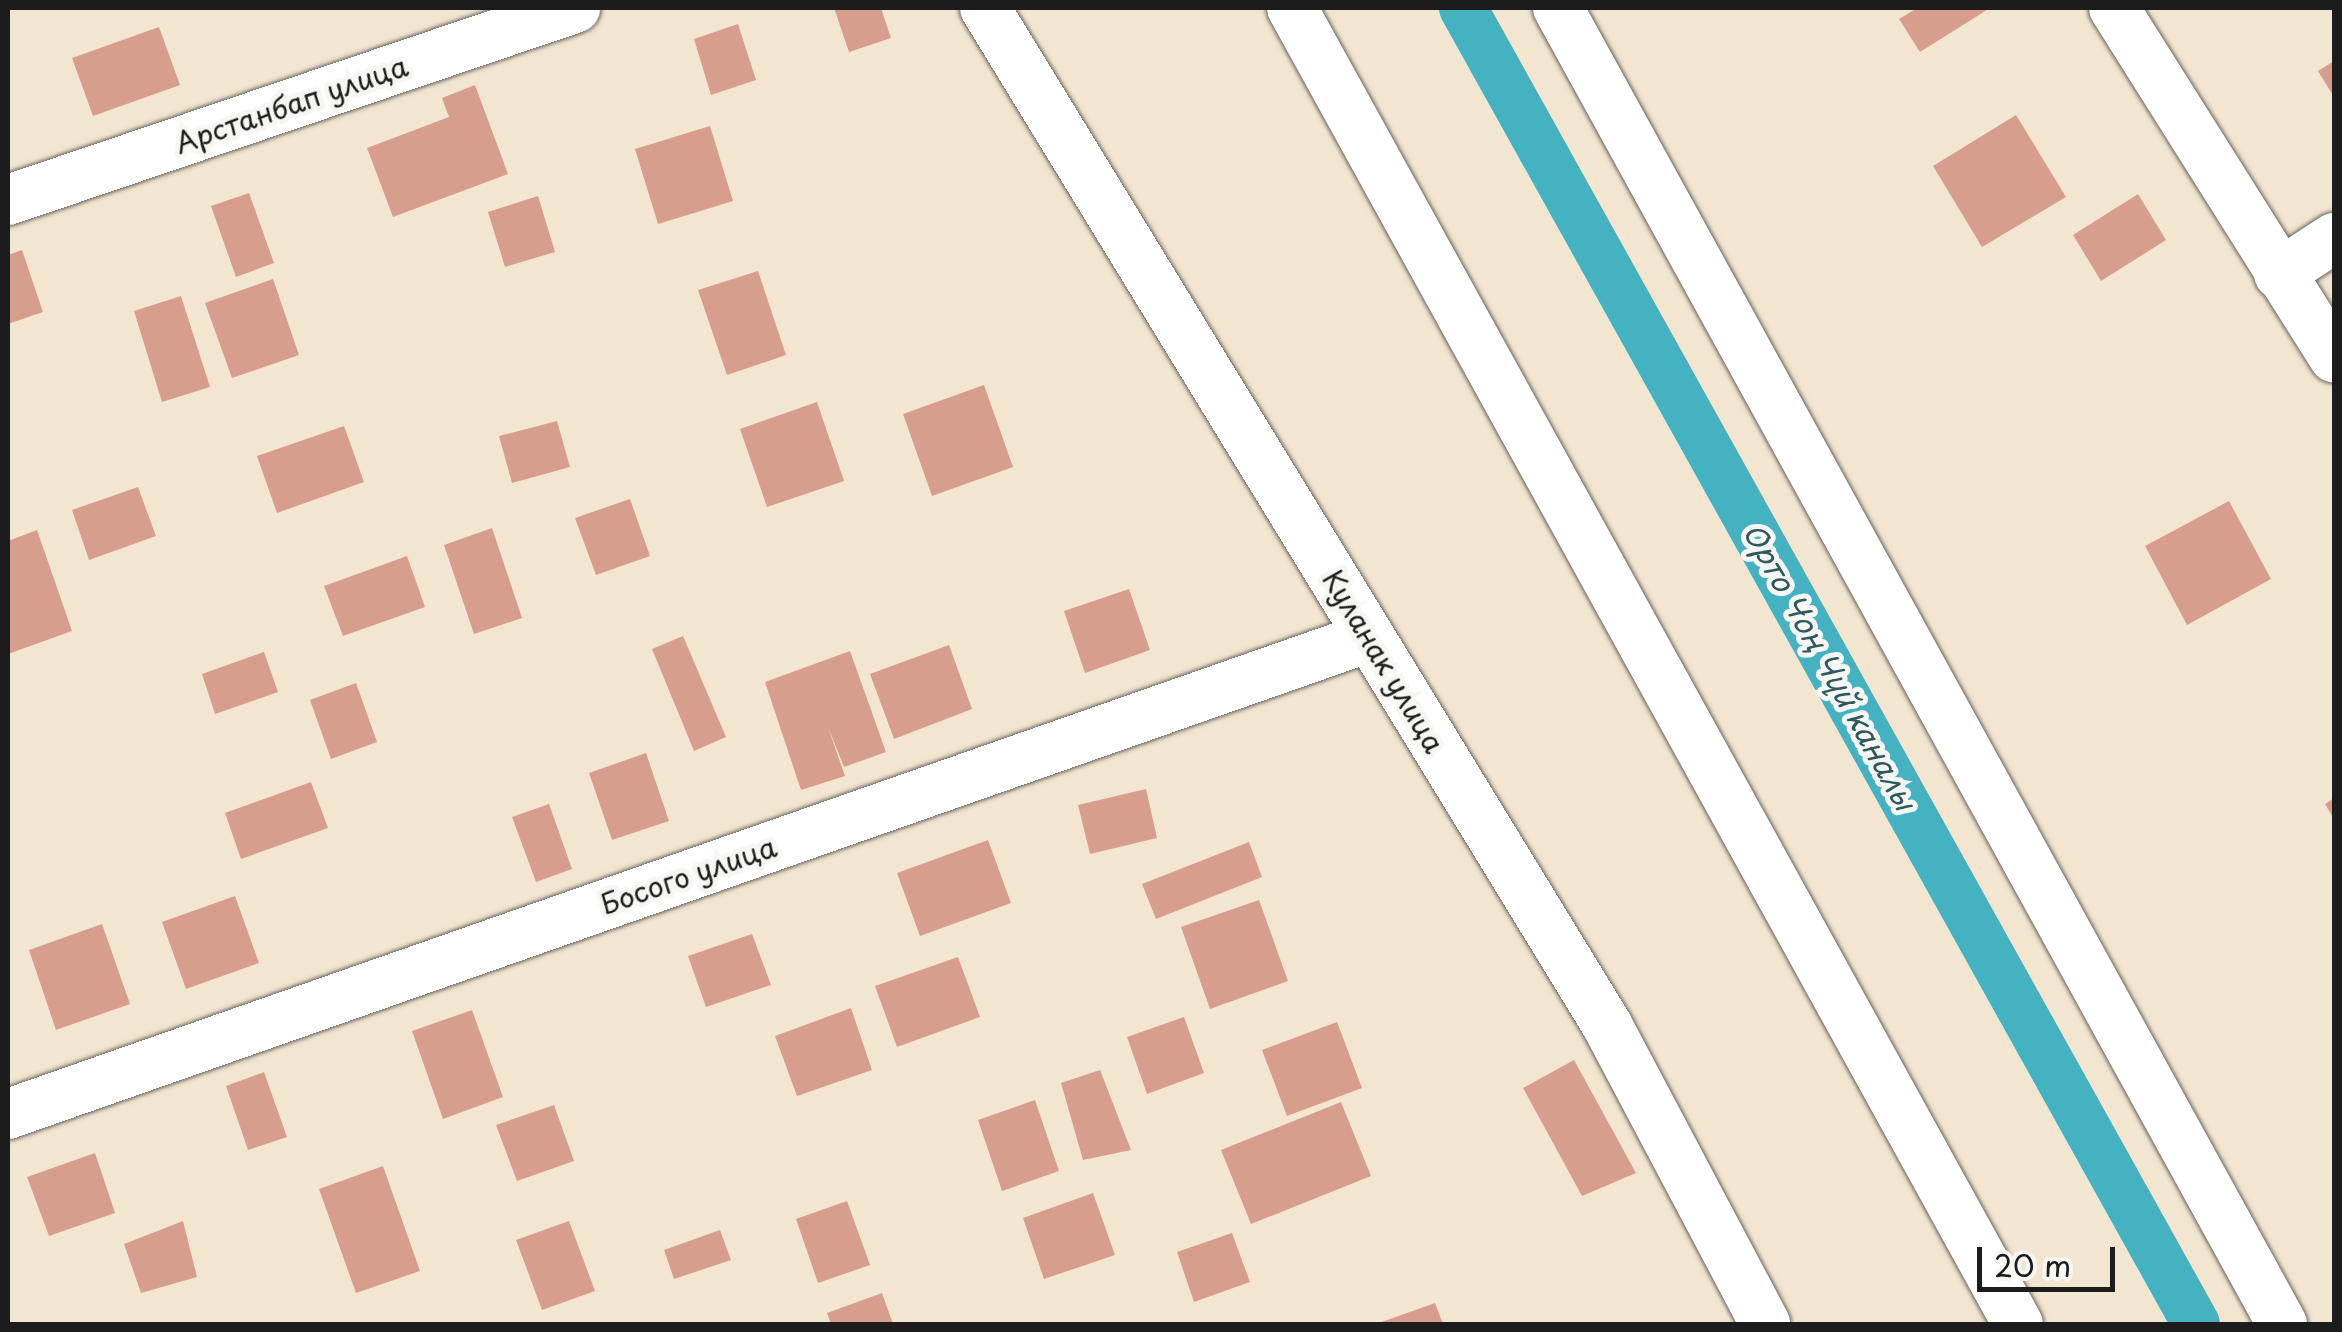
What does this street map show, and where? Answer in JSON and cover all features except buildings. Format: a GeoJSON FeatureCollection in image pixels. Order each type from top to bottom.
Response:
{"type":"FeatureCollection","features":[{"type":"Feature","properties":{"kind":"street","name":"Арстанбап улица"},"geometry":{"type":"LineString","coordinates":[[8,200],[575,8]]}},
{"type":"Feature","properties":{"kind":"street","name":"Куланак улица"},"geometry":{"type":"LineString","coordinates":[[986,8],[1606,1025],[1765,1324]]}},
{"type":"Feature","properties":{"kind":"street"},"geometry":{"type":"LineString","coordinates":[[1292,8],[2018,1324]]}},
{"type":"Feature","properties":{"kind":"street"},"geometry":{"type":"LineString","coordinates":[[1558,8],[2282,1324]]}},
{"type":"Feature","properties":{"kind":"street"},"geometry":{"type":"LineString","coordinates":[[2114,8],[2334,357]]}},
{"type":"Feature","properties":{"kind":"street"},"geometry":{"type":"LineString","coordinates":[[2279,274],[2334,238]]}},
{"type":"Feature","properties":{"kind":"street","name":"Босого улица"},"geometry":{"type":"LineString","coordinates":[[8,1114],[1370,637]]}},
{"type":"Feature","properties":{"kind":"waterway","name":"Орто Чоң Чүй каналы"},"geometry":{"type":"LineString","coordinates":[[1463,8],[2196,1324]]}}]}
